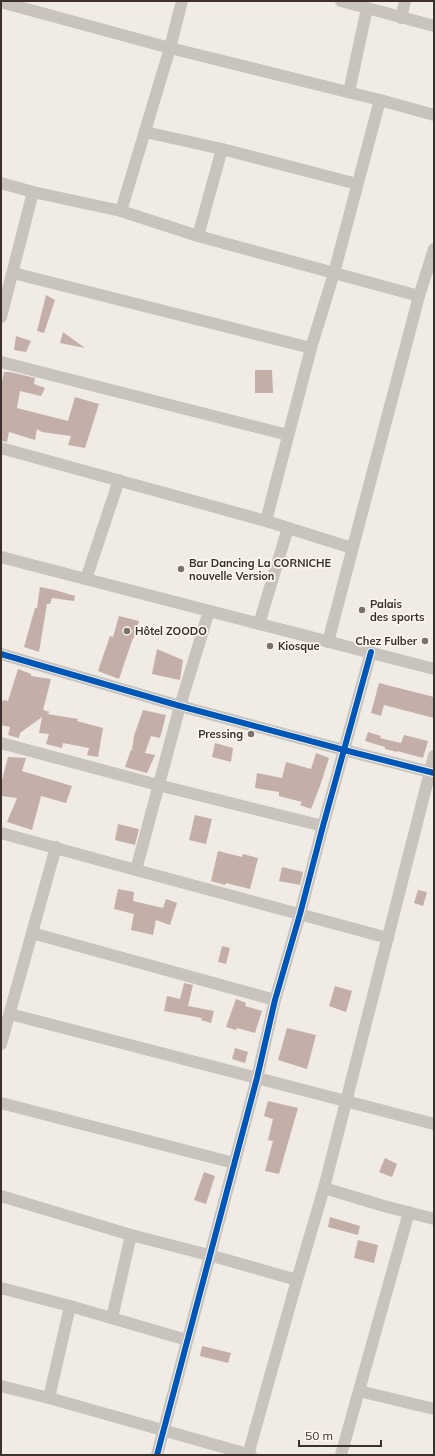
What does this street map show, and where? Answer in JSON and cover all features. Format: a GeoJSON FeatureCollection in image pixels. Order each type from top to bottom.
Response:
{"type":"FeatureCollection","features":[{"type":"Feature","properties":{"kind":"street"},"geometry":{"type":"LineString","coordinates":[[121,211],[170,48],[182,1]]}},
{"type":"Feature","properties":{"kind":"street"},"geometry":{"type":"LineString","coordinates":[[341,1],[434,26]]}},
{"type":"Feature","properties":{"kind":"street"},"geometry":{"type":"LineString","coordinates":[[401,18],[405,1]]}},
{"type":"Feature","properties":{"kind":"street"},"geometry":{"type":"LineString","coordinates":[[1,2],[170,48],[349,92],[434,115]]}},
{"type":"Feature","properties":{"kind":"street"},"geometry":{"type":"LineString","coordinates":[[349,92],[367,8]]}},
{"type":"Feature","properties":{"kind":"street"},"geometry":{"type":"LineString","coordinates":[[266,521],[380,100]]}},
{"type":"Feature","properties":{"kind":"street"},"geometry":{"type":"LineString","coordinates":[[145,132],[222,149],[357,184]]}},
{"type":"Feature","properties":{"kind":"street"},"geometry":{"type":"LineString","coordinates":[[198,236],[222,149]]}},
{"type":"Feature","properties":{"kind":"street"},"geometry":{"type":"LineString","coordinates":[[1,183],[33,192],[121,211],[198,236],[419,296]]}},
{"type":"Feature","properties":{"kind":"street"},"geometry":{"type":"LineString","coordinates":[[1,317],[33,192]]}},
{"type":"Feature","properties":{"kind":"street"},"geometry":{"type":"LineString","coordinates":[[328,642],[419,296],[434,249]]}},
{"type":"Feature","properties":{"kind":"street"},"geometry":{"type":"LineString","coordinates":[[12,273],[312,348]]}},
{"type":"Feature","properties":{"kind":"street"},"geometry":{"type":"LineString","coordinates":[[1,362],[288,436]]}},
{"type":"Feature","properties":{"kind":"street"},"geometry":{"type":"LineString","coordinates":[[1,448],[266,521],[352,548]]}},
{"type":"Feature","properties":{"kind":"street"},"geometry":{"type":"LineString","coordinates":[[86,579],[119,480]]}},
{"type":"Feature","properties":{"kind":"street"},"geometry":{"type":"LineString","coordinates":[[259,624],[288,528]]}},
{"type":"Feature","properties":{"kind":"street"},"geometry":{"type":"LineString","coordinates":[[1,557],[434,669]]}},
{"type":"Feature","properties":{"kind":"street"},"geometry":{"type":"LineString","coordinates":[[136,870],[180,706],[209,611]]}},
{"type":"Feature","properties":{"kind":"street"},"geometry":{"type":"LineString","coordinates":[[157,1455],[257,1078],[275,1000],[300,914],[371,652]]}},
{"type":"Feature","properties":{"kind":"street"},"geometry":{"type":"LineString","coordinates":[[1,654],[180,706],[432,773]]}},
{"type":"Feature","properties":{"kind":"street"},"geometry":{"type":"LineString","coordinates":[[1,743],[158,785],[323,826]]}},
{"type":"Feature","properties":{"kind":"street"},"geometry":{"type":"LineString","coordinates":[[1,1386],[49,1398],[249,1455],[324,1188],[432,773],[434,756]]}},
{"type":"Feature","properties":{"kind":"street"},"geometry":{"type":"LineString","coordinates":[[1,832],[388,938]]}},
{"type":"Feature","properties":{"kind":"street"},"geometry":{"type":"LineString","coordinates":[[1,1044],[56,847]]}},
{"type":"Feature","properties":{"kind":"street"},"geometry":{"type":"LineString","coordinates":[[32,933],[275,1000]]}},
{"type":"Feature","properties":{"kind":"street"},"geometry":{"type":"LineString","coordinates":[[10,1014],[347,1101],[433,1120]]}},
{"type":"Feature","properties":{"kind":"street"},"geometry":{"type":"LineString","coordinates":[[1,1103],[234,1163]]}},
{"type":"Feature","properties":{"kind":"street"},"geometry":{"type":"LineString","coordinates":[[324,1188],[434,1219]]}},
{"type":"Feature","properties":{"kind":"street"},"geometry":{"type":"LineString","coordinates":[[1,1196],[131,1235],[297,1280]]}},
{"type":"Feature","properties":{"kind":"street"},"geometry":{"type":"LineString","coordinates":[[341,1455],[409,1212]]}},
{"type":"Feature","properties":{"kind":"street"},"geometry":{"type":"LineString","coordinates":[[112,1318],[131,1235]]}},
{"type":"Feature","properties":{"kind":"street"},"geometry":{"type":"LineString","coordinates":[[1,1288],[70,1306],[187,1340]]}},
{"type":"Feature","properties":{"kind":"street"},"geometry":{"type":"LineString","coordinates":[[49,1398],[70,1306]]}},
{"type":"Feature","properties":{"kind":"street"},"geometry":{"type":"LineString","coordinates":[[359,1391],[434,1409]]}},
{"type":"Feature","properties":{"kind":"building"},"geometry":{"type":"Polygon","coordinates":[[[46,295],[55,300],[44,333],[37,331],[46,295]]]}},
{"type":"Feature","properties":{"kind":"building"},"geometry":{"type":"Polygon","coordinates":[[[63,332],[85,348],[60,343],[63,332]]]}},
{"type":"Feature","properties":{"kind":"building"},"geometry":{"type":"Polygon","coordinates":[[[16,336],[31,341],[26,352],[14,350],[16,336]]]}},
{"type":"Feature","properties":{"kind":"building"},"geometry":{"type":"Polygon","coordinates":[[[255,370],[272,370],[273,393],[255,393],[255,370]]]}},
{"type":"Feature","properties":{"kind":"building"},"geometry":{"type":"Polygon","coordinates":[[[4,372],[35,378],[34,384],[45,388],[41,396],[20,391],[17,408],[68,421],[75,397],[99,404],[85,448],[68,445],[71,436],[42,432],[37,429],[35,440],[9,432],[7,442],[1,441],[1,387],[4,372]]]}},
{"type":"Feature","properties":{"kind":"building"},"geometry":{"type":"Polygon","coordinates":[[[40,587],[75,596],[74,601],[52,598],[50,604],[47,604],[39,652],[24,647],[35,608],[37,608],[40,587]]]}},
{"type":"Feature","properties":{"kind":"building"},"geometry":{"type":"Polygon","coordinates":[[[119,616],[139,621],[119,679],[98,671],[110,636],[113,637],[119,616]]]}},
{"type":"Feature","properties":{"kind":"building"},"geometry":{"type":"Polygon","coordinates":[[[157,649],[183,660],[180,680],[152,674],[157,649]]]}},
{"type":"Feature","properties":{"kind":"building"},"geometry":{"type":"Polygon","coordinates":[[[18,669],[31,674],[31,676],[51,679],[43,710],[50,712],[47,714],[78,719],[77,721],[103,728],[98,757],[87,755],[89,748],[63,743],[62,748],[46,744],[49,734],[39,733],[42,717],[20,733],[19,738],[8,735],[10,727],[1,725],[1,705],[3,700],[8,701],[18,669]]]}},
{"type":"Feature","properties":{"kind":"building"},"geometry":{"type":"Polygon","coordinates":[[[379,683],[434,697],[434,718],[384,705],[381,716],[371,713],[379,683]]]}},
{"type":"Feature","properties":{"kind":"building"},"geometry":{"type":"Polygon","coordinates":[[[143,710],[166,715],[160,738],[151,736],[145,753],[155,755],[147,773],[125,767],[132,750],[134,736],[143,710]]]}},
{"type":"Feature","properties":{"kind":"building"},"geometry":{"type":"Polygon","coordinates":[[[368,732],[381,736],[380,738],[401,743],[404,735],[428,741],[423,758],[385,749],[385,747],[365,741],[368,732]]]}},
{"type":"Feature","properties":{"kind":"building"},"geometry":{"type":"Polygon","coordinates":[[[215,743],[233,748],[231,762],[212,757],[215,743]]]}},
{"type":"Feature","properties":{"kind":"building"},"geometry":{"type":"Polygon","coordinates":[[[316,753],[329,758],[311,809],[300,805],[302,802],[279,796],[279,792],[255,788],[257,773],[282,778],[286,762],[311,769],[316,753]]]}},
{"type":"Feature","properties":{"kind":"building"},"geometry":{"type":"Polygon","coordinates":[[[8,757],[26,758],[22,771],[72,786],[66,803],[41,796],[32,830],[7,822],[17,798],[1,796],[1,784],[8,757]]]}},
{"type":"Feature","properties":{"kind":"building"},"geometry":{"type":"Polygon","coordinates":[[[195,815],[212,819],[206,844],[189,840],[195,815]]]}},
{"type":"Feature","properties":{"kind":"building"},"geometry":{"type":"Polygon","coordinates":[[[118,824],[139,829],[135,845],[115,840],[118,824]]]}},
{"type":"Feature","properties":{"kind":"building"},"geometry":{"type":"Polygon","coordinates":[[[218,851],[242,857],[243,854],[258,858],[250,889],[211,881],[218,851]]]}},
{"type":"Feature","properties":{"kind":"building"},"geometry":{"type":"Polygon","coordinates":[[[282,867],[303,872],[300,885],[279,881],[282,867]]]}},
{"type":"Feature","properties":{"kind":"building"},"geometry":{"type":"Polygon","coordinates":[[[118,889],[134,892],[133,901],[163,908],[166,899],[177,903],[170,925],[156,920],[153,935],[131,930],[134,914],[114,909],[118,889]]]}},
{"type":"Feature","properties":{"kind":"building"},"geometry":{"type":"Polygon","coordinates":[[[418,890],[427,892],[423,906],[414,903],[418,890]]]}},
{"type":"Feature","properties":{"kind":"building"},"geometry":{"type":"Polygon","coordinates":[[[222,946],[230,948],[226,964],[218,962],[222,946]]]}},
{"type":"Feature","properties":{"kind":"building"},"geometry":{"type":"Polygon","coordinates":[[[184,983],[193,985],[188,1006],[214,1011],[211,1023],[201,1020],[202,1018],[164,1011],[167,996],[180,999],[184,983]]]}},
{"type":"Feature","properties":{"kind":"building"},"geometry":{"type":"Polygon","coordinates":[[[335,986],[352,991],[346,1012],[329,1006],[335,986]]]}},
{"type":"Feature","properties":{"kind":"building"},"geometry":{"type":"Polygon","coordinates":[[[236,999],[246,1003],[245,1006],[262,1011],[255,1033],[237,1028],[236,1030],[226,1027],[236,999]]]}},
{"type":"Feature","properties":{"kind":"building"},"geometry":{"type":"Polygon","coordinates":[[[287,1028],[316,1035],[307,1069],[278,1060],[287,1028]]]}},
{"type":"Feature","properties":{"kind":"building"},"geometry":{"type":"Polygon","coordinates":[[[235,1048],[248,1052],[245,1063],[232,1059],[235,1048]]]}},
{"type":"Feature","properties":{"kind":"building"},"geometry":{"type":"Polygon","coordinates":[[[268,1101],[298,1108],[279,1174],[265,1171],[273,1141],[268,1140],[273,1119],[264,1116],[268,1101]]]}},
{"type":"Feature","properties":{"kind":"building"},"geometry":{"type":"Polygon","coordinates":[[[385,1158],[397,1164],[392,1177],[379,1172],[385,1158]]]}},
{"type":"Feature","properties":{"kind":"building"},"geometry":{"type":"Polygon","coordinates":[[[204,1172],[215,1176],[206,1204],[194,1200],[204,1172]]]}},
{"type":"Feature","properties":{"kind":"building"},"geometry":{"type":"Polygon","coordinates":[[[330,1217],[360,1226],[358,1235],[328,1227],[330,1217]]]}},
{"type":"Feature","properties":{"kind":"building"},"geometry":{"type":"Polygon","coordinates":[[[358,1240],[378,1245],[374,1263],[354,1258],[358,1240]]]}},
{"type":"Feature","properties":{"kind":"building"},"geometry":{"type":"Polygon","coordinates":[[[202,1346],[231,1353],[228,1363],[200,1356],[202,1346]]]}},
{"type":"Feature","properties":{"kind":"cycle path"},"geometry":{"type":"LineString","coordinates":[[157,1455],[257,1078],[275,1000],[300,914],[371,652]]}},
{"type":"Feature","properties":{"kind":"cycle path"},"geometry":{"type":"LineString","coordinates":[[1,654],[180,706],[434,773]]}},
{"type":"Feature","properties":{"kind":"place","name":"Bar Dancing La CORNICHE nouvelle Version"},"geometry":{"type":"Point","coordinates":[181,569]}},
{"type":"Feature","properties":{"kind":"place","name":"Palais des sports"},"geometry":{"type":"Point","coordinates":[362,610]}},
{"type":"Feature","properties":{"kind":"place","name":"Hôtel ZOODO"},"geometry":{"type":"Point","coordinates":[127,631]}},
{"type":"Feature","properties":{"kind":"place","name":"Chez Fulber"},"geometry":{"type":"Point","coordinates":[425,641]}},
{"type":"Feature","properties":{"kind":"place","name":"Kiosque"},"geometry":{"type":"Point","coordinates":[270,646]}},
{"type":"Feature","properties":{"kind":"place","name":"Pressing"},"geometry":{"type":"Point","coordinates":[251,734]}}]}
